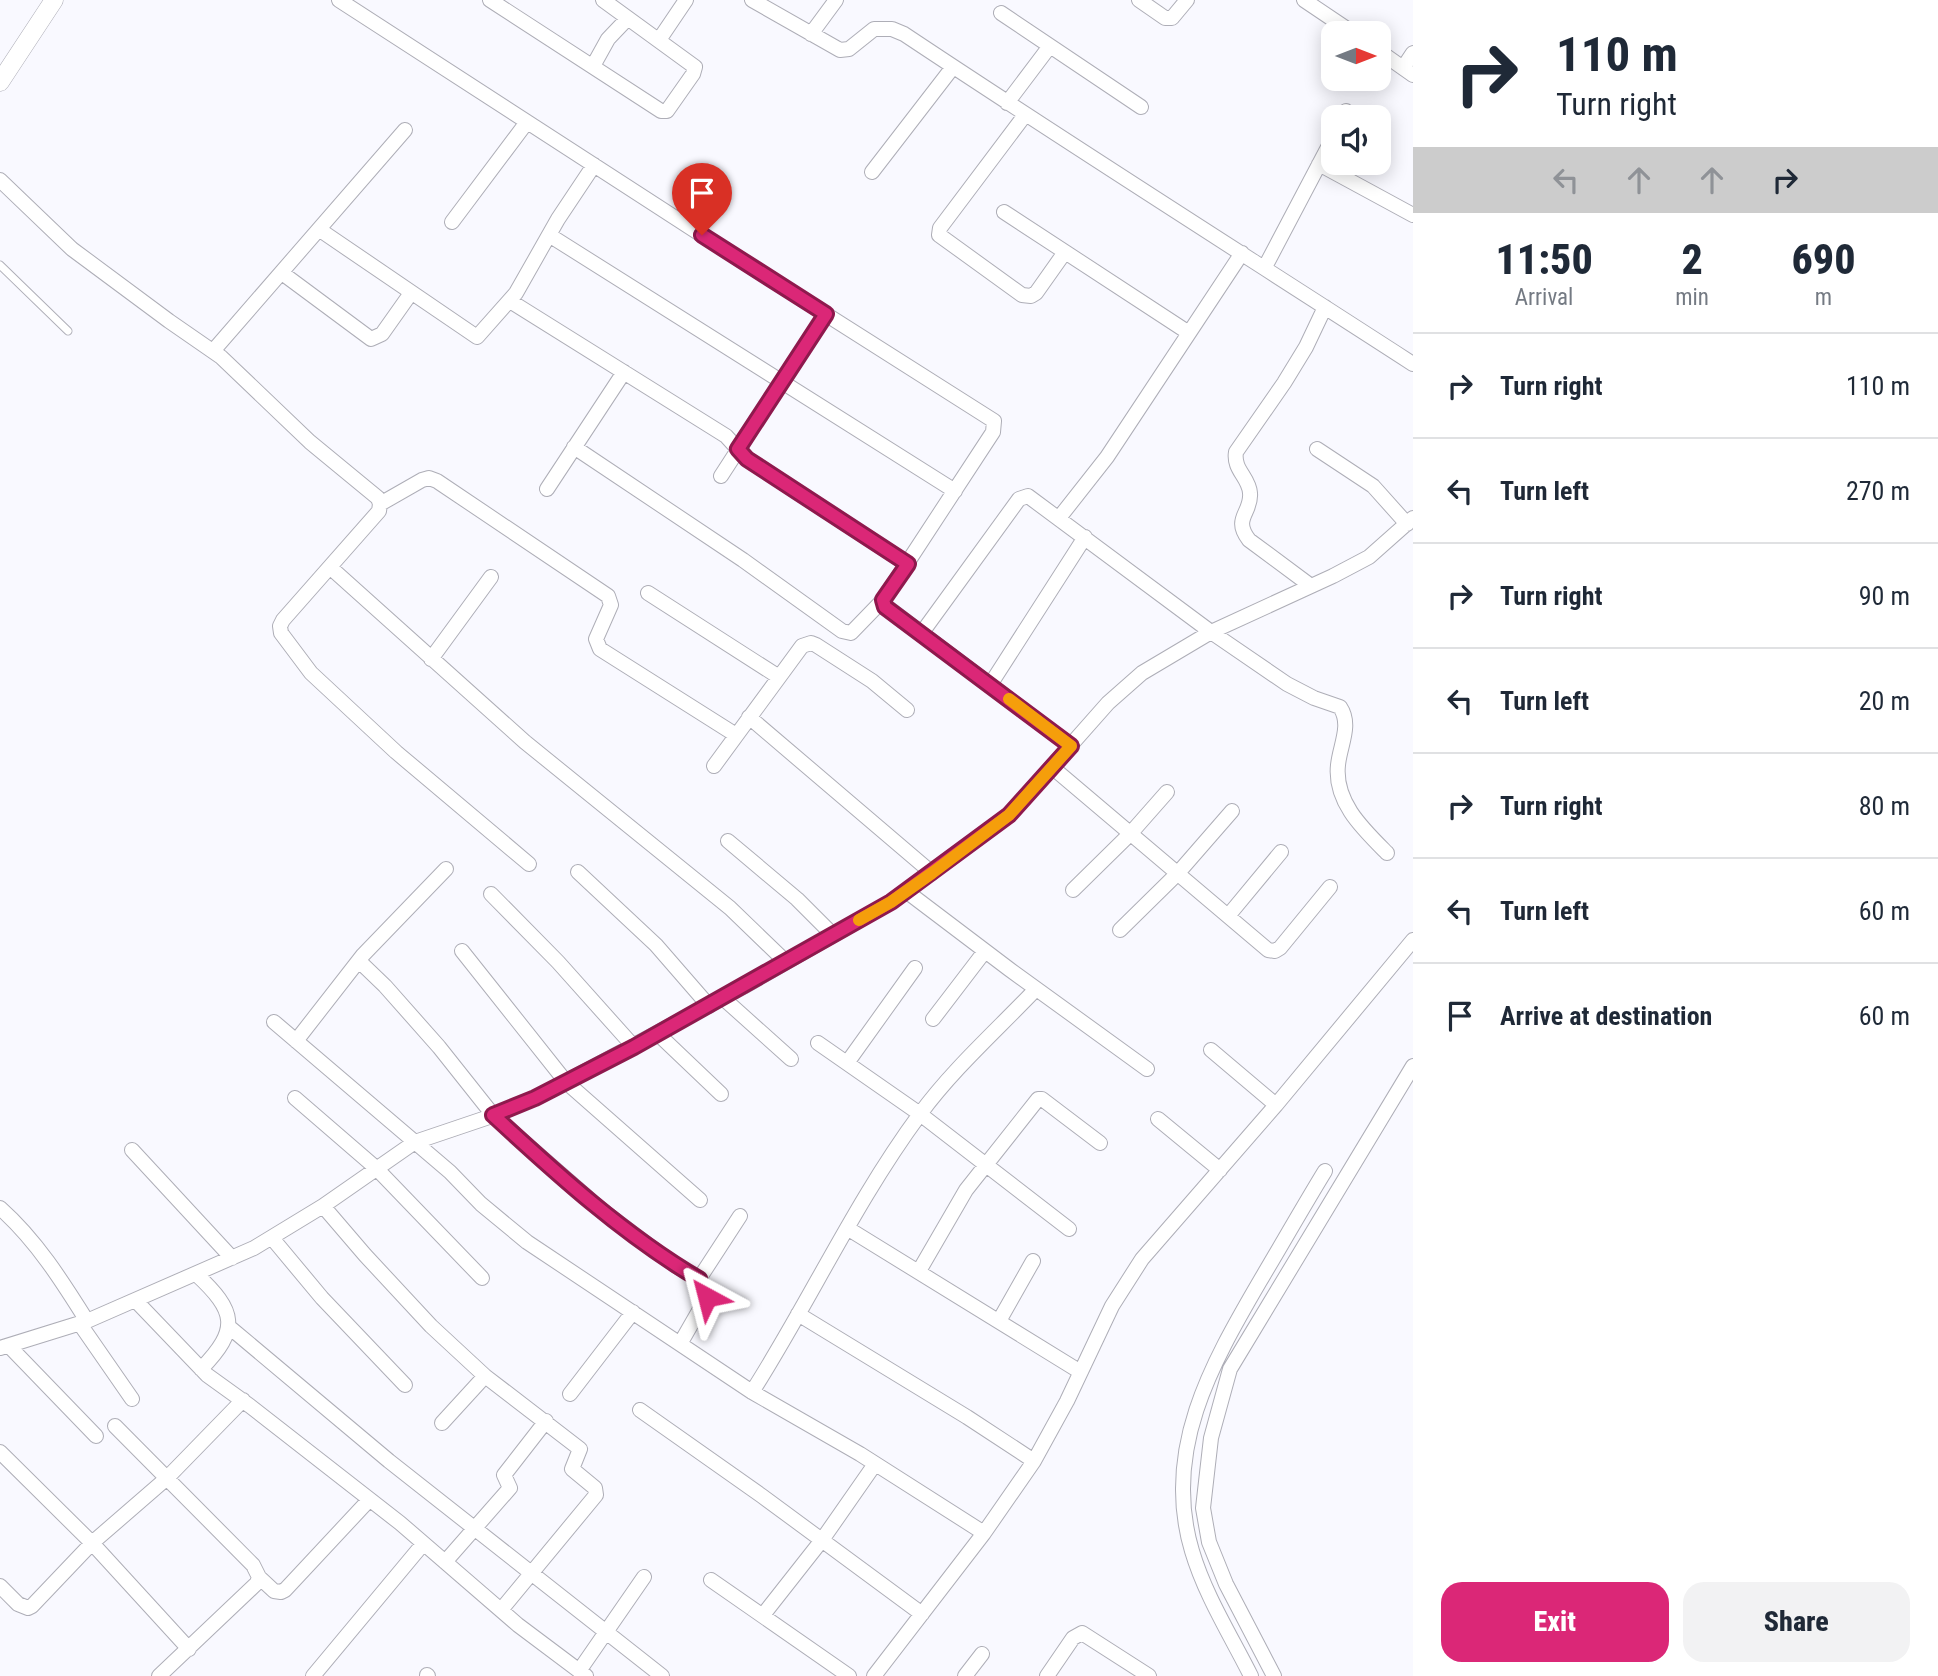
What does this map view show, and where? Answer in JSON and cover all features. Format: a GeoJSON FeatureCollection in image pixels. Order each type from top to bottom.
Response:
{"type":"FeatureCollection","features":[{"type":"Feature","properties":{"kind":"street"},"geometry":{"type":"LineString","coordinates":[[0,82],[54,0]]}},
{"type":"Feature","properties":{"kind":"street"},"geometry":{"type":"LineString","coordinates":[[339,0],[994,421],[993,432],[908,564],[883,600],[851,632],[842,631],[743,560],[575,447]]}},
{"type":"Feature","properties":{"kind":"street"},"geometry":{"type":"LineString","coordinates":[[490,0],[661,111],[667,111],[695,67],[603,0]]}},
{"type":"Feature","properties":{"kind":"street"},"geometry":{"type":"LineString","coordinates":[[659,40],[686,0]]}},
{"type":"Feature","properties":{"kind":"street"},"geometry":{"type":"LineString","coordinates":[[752,0],[840,50],[849,50],[874,29],[892,29],[904,34],[1026,116],[1413,364]]}},
{"type":"Feature","properties":{"kind":"street"},"geometry":{"type":"LineString","coordinates":[[811,34],[836,0]]}},
{"type":"Feature","properties":{"kind":"street"},"geometry":{"type":"LineString","coordinates":[[1139,0],[1165,18],[1172,18],[1187,0]]}},
{"type":"Feature","properties":{"kind":"street"},"geometry":{"type":"LineString","coordinates":[[1304,0],[1335,21]]}},
{"type":"Feature","properties":{"kind":"street"},"geometry":{"type":"LineString","coordinates":[[1001,13],[1141,107]]}},
{"type":"Feature","properties":{"kind":"street"},"geometry":{"type":"LineString","coordinates":[[593,66],[603,45],[628,18]]}},
{"type":"Feature","properties":{"kind":"street"},"geometry":{"type":"LineString","coordinates":[[1006,103],[1050,46]]}},
{"type":"Feature","properties":{"kind":"street"},"geometry":{"type":"LineString","coordinates":[[1391,59],[1408,71],[1413,53]]}},
{"type":"Feature","properties":{"kind":"street"},"geometry":{"type":"LineString","coordinates":[[872,172],[953,67]]}},
{"type":"Feature","properties":{"kind":"street"},"geometry":{"type":"LineString","coordinates":[[1026,116],[940,228],[939,235],[1027,296],[1036,293],[1065,252]]}},
{"type":"Feature","properties":{"kind":"street"},"geometry":{"type":"LineString","coordinates":[[452,222],[527,122]]}},
{"type":"Feature","properties":{"kind":"street"},"geometry":{"type":"LineString","coordinates":[[213,351],[405,130]]}},
{"type":"Feature","properties":{"kind":"street"},"geometry":{"type":"LineString","coordinates":[[1265,267],[1321,160]]}},
{"type":"Feature","properties":{"kind":"street"},"geometry":{"type":"LineString","coordinates":[[1319,164],[1413,215]]}},
{"type":"Feature","properties":{"kind":"street"},"geometry":{"type":"LineString","coordinates":[[320,230],[477,337],[510,301],[594,165]]}},
{"type":"Feature","properties":{"kind":"street"},"geometry":{"type":"LineString","coordinates":[[0,180],[72,249],[213,351],[310,442],[377,498],[380,504]]}},
{"type":"Feature","properties":{"kind":"street"},"geometry":{"type":"LineString","coordinates":[[1004,212],[1189,333]]}},
{"type":"Feature","properties":{"kind":"street"},"geometry":{"type":"LineString","coordinates":[[550,235],[955,491]]}},
{"type":"Feature","properties":{"kind":"street"},"geometry":{"type":"LineString","coordinates":[[1059,518],[1107,457],[1242,253]]}},
{"type":"Feature","properties":{"kind":"street"},"geometry":{"type":"LineString","coordinates":[[282,273],[371,339],[382,334],[411,293]]}},
{"type":"Feature","properties":{"kind":"street"},"geometry":{"type":"LineString","coordinates":[[510,301],[726,436],[747,459],[908,564]]}},
{"type":"Feature","properties":{"kind":"street"},"geometry":{"type":"LineString","coordinates":[[1311,586],[1248,540],[1242,531],[1250,491],[1235,460],[1236,452],[1306,347],[1325,307]]}},
{"type":"Feature","properties":{"kind":"street"},"geometry":{"type":"LineString","coordinates":[[721,476],[826,314]]}},
{"type":"Feature","properties":{"kind":"street"},"geometry":{"type":"LineString","coordinates":[[547,489],[624,372]]}},
{"type":"Feature","properties":{"kind":"street"},"geometry":{"type":"LineString","coordinates":[[96,1436],[5,1347],[83,1323],[272,1238],[415,1142],[493,1115],[566,1082],[709,1006],[906,891],[1009,815],[1127,685],[1211,632],[1369,557],[1410,521],[1373,486],[1317,449]]}},
{"type":"Feature","properties":{"kind":"street"},"geometry":{"type":"LineString","coordinates":[[529,864],[396,752],[312,673],[285,640],[280,626],[283,620],[375,517],[380,504],[422,480],[429,478],[437,481],[608,596],[611,605],[596,639],[600,649],[736,735]]}},
{"type":"Feature","properties":{"kind":"street"},"geometry":{"type":"LineString","coordinates":[[921,634],[1022,496],[1028,496],[1211,632],[1299,692],[1340,707],[1346,715],[1346,726],[1338,767],[1339,786],[1359,825],[1387,853]]}},
{"type":"Feature","properties":{"kind":"street"},"geometry":{"type":"LineString","coordinates":[[990,685],[1085,537]]}},
{"type":"Feature","properties":{"kind":"street"},"geometry":{"type":"LineString","coordinates":[[331,568],[525,742],[730,908],[786,962]]}},
{"type":"Feature","properties":{"kind":"street"},"geometry":{"type":"LineString","coordinates":[[432,659],[491,577]]}},
{"type":"Feature","properties":{"kind":"street"},"geometry":{"type":"LineString","coordinates":[[648,593],[779,677]]}},
{"type":"Feature","properties":{"kind":"street"},"geometry":{"type":"LineString","coordinates":[[883,600],[885,607],[1071,746]]}},
{"type":"Feature","properties":{"kind":"street"},"geometry":{"type":"LineString","coordinates":[[714,766],[802,646],[811,643],[872,681],[907,710]]}},
{"type":"Feature","properties":{"kind":"street"},"geometry":{"type":"LineString","coordinates":[[749,717],[932,873]]}},
{"type":"Feature","properties":{"kind":"street"},"geometry":{"type":"LineString","coordinates":[[1053,768],[1268,950],[1275,951],[1330,887]]}},
{"type":"Feature","properties":{"kind":"street"},"geometry":{"type":"LineString","coordinates":[[1073,890],[1130,834],[1167,792]]}},
{"type":"Feature","properties":{"kind":"street"},"geometry":{"type":"LineString","coordinates":[[1121,930],[1178,873],[1232,811]]}},
{"type":"Feature","properties":{"kind":"street"},"geometry":{"type":"LineString","coordinates":[[728,841],[797,899],[832,935]]}},
{"type":"Feature","properties":{"kind":"street"},"geometry":{"type":"LineString","coordinates":[[1228,916],[1281,852]]}},
{"type":"Feature","properties":{"kind":"street"},"geometry":{"type":"LineString","coordinates":[[296,1041],[359,961],[446,869]]}},
{"type":"Feature","properties":{"kind":"street"},"geometry":{"type":"LineString","coordinates":[[578,872],[656,945],[709,1006]]}},
{"type":"Feature","properties":{"kind":"street"},"geometry":{"type":"LineString","coordinates":[[906,891],[1035,989],[1147,1069]]}},
{"type":"Feature","properties":{"kind":"street"},"geometry":{"type":"LineString","coordinates":[[491,894],[558,962],[634,1047]]}},
{"type":"Feature","properties":{"kind":"street"},"geometry":{"type":"LineString","coordinates":[[874,1676],[984,1533],[1034,1461],[1067,1401],[1112,1306],[1142,1259],[1276,1105],[1413,940]]}},
{"type":"Feature","properties":{"kind":"street"},"geometry":{"type":"LineString","coordinates":[[462,951],[566,1082],[701,1200]]}},
{"type":"Feature","properties":{"kind":"street"},"geometry":{"type":"LineString","coordinates":[[933,1019],[985,951]]}},
{"type":"Feature","properties":{"kind":"street"},"geometry":{"type":"LineString","coordinates":[[359,961],[439,1047],[493,1115],[603,1211],[676,1266],[699,1279]]}},
{"type":"Feature","properties":{"kind":"street"},"geometry":{"type":"LineString","coordinates":[[847,1063],[915,968]]}},
{"type":"Feature","properties":{"kind":"street"},"geometry":{"type":"LineString","coordinates":[[752,1392],[847,1228],[920,1114],[1035,989]]}},
{"type":"Feature","properties":{"kind":"street"},"geometry":{"type":"LineString","coordinates":[[723,998],[791,1059]]}},
{"type":"Feature","properties":{"kind":"street"},"geometry":{"type":"LineString","coordinates":[[274,1021],[527,1242],[752,1392],[875,1464],[984,1533]]}},
{"type":"Feature","properties":{"kind":"street"},"geometry":{"type":"LineString","coordinates":[[658,1034],[722,1094]]}},
{"type":"Feature","properties":{"kind":"street"},"geometry":{"type":"LineString","coordinates":[[818,1042],[920,1114],[1069,1229]]}},
{"type":"Feature","properties":{"kind":"street"},"geometry":{"type":"LineString","coordinates":[[1211,1050],[1276,1105]]}},
{"type":"Feature","properties":{"kind":"street"},"geometry":{"type":"LineString","coordinates":[[1274,1676],[1226,1584],[1209,1542],[1203,1508],[1212,1438],[1230,1369],[1238,1354],[1413,1066]]}},
{"type":"Feature","properties":{"kind":"street"},"geometry":{"type":"LineString","coordinates":[[295,1098],[376,1168],[482,1278]]}},
{"type":"Feature","properties":{"kind":"street"},"geometry":{"type":"LineString","coordinates":[[919,1271],[966,1190],[1038,1099],[1100,1143]]}},
{"type":"Feature","properties":{"kind":"street"},"geometry":{"type":"LineString","coordinates":[[1158,1119],[1220,1170]]}},
{"type":"Feature","properties":{"kind":"street"},"geometry":{"type":"LineString","coordinates":[[132,1150],[232,1258]]}},
{"type":"Feature","properties":{"kind":"street"},"geometry":{"type":"LineString","coordinates":[[1251,1676],[1208,1590],[1192,1551],[1183,1506],[1183,1462],[1209,1373],[1325,1171]]}},
{"type":"Feature","properties":{"kind":"street"},"geometry":{"type":"LineString","coordinates":[[323,1206],[410,1304],[485,1376],[579,1446],[580,1452],[572,1469],[597,1492],[533,1574],[501,1610]]}},
{"type":"Feature","properties":{"kind":"street"},"geometry":{"type":"LineString","coordinates":[[0,1208],[24,1232],[64,1283],[83,1323],[131,1399]]}},
{"type":"Feature","properties":{"kind":"street"},"geometry":{"type":"LineString","coordinates":[[680,1343],[707,1297],[706,1291],[698,1283],[699,1279],[740,1216]]}},
{"type":"Feature","properties":{"kind":"street"},"geometry":{"type":"LineString","coordinates":[[847,1228],[1079,1371]]}},
{"type":"Feature","properties":{"kind":"street"},"geometry":{"type":"LineString","coordinates":[[272,1238],[322,1298],[405,1385]]}},
{"type":"Feature","properties":{"kind":"street"},"geometry":{"type":"LineString","coordinates":[[999,1321],[1033,1261]]}},
{"type":"Feature","properties":{"kind":"street"},"geometry":{"type":"LineString","coordinates":[[196,1274],[218,1297],[228,1326],[221,1346],[201,1368]]}},
{"type":"Feature","properties":{"kind":"street"},"geometry":{"type":"LineString","coordinates":[[136,1301],[201,1368],[424,1544],[540,1643],[583,1673],[644,1577]]}},
{"type":"Feature","properties":{"kind":"street"},"geometry":{"type":"LineString","coordinates":[[570,1394],[633,1312]]}},
{"type":"Feature","properties":{"kind":"street"},"geometry":{"type":"LineString","coordinates":[[798,1314],[1034,1461]]}},
{"type":"Feature","properties":{"kind":"street"},"geometry":{"type":"LineString","coordinates":[[228,1326],[389,1461],[662,1676]]}},
{"type":"Feature","properties":{"kind":"street"},"geometry":{"type":"LineString","coordinates":[[442,1423],[485,1376]]}},
{"type":"Feature","properties":{"kind":"street"},"geometry":{"type":"LineString","coordinates":[[0,1586],[18,1604],[28,1608],[32,1606],[92,1543],[167,1478],[243,1400]]}},
{"type":"Feature","properties":{"kind":"street"},"geometry":{"type":"LineString","coordinates":[[640,1410],[922,1614]]}},
{"type":"Feature","properties":{"kind":"street"},"geometry":{"type":"LineString","coordinates":[[445,1562],[510,1488],[504,1477],[505,1473],[546,1421]]}},
{"type":"Feature","properties":{"kind":"street"},"geometry":{"type":"LineString","coordinates":[[115,1426],[253,1565],[259,1577],[274,1591],[285,1590],[369,1500]]}},
{"type":"Feature","properties":{"kind":"street"},"geometry":{"type":"LineString","coordinates":[[0,1452],[92,1543],[189,1649]]}},
{"type":"Feature","properties":{"kind":"street"},"geometry":{"type":"LineString","coordinates":[[763,1615],[822,1540],[875,1464]]}},
{"type":"Feature","properties":{"kind":"street"},"geometry":{"type":"LineString","coordinates":[[313,1676],[424,1544]]}},
{"type":"Feature","properties":{"kind":"street"},"geometry":{"type":"LineString","coordinates":[[159,1676],[257,1583],[259,1577]]}},
{"type":"Feature","properties":{"kind":"street"},"geometry":{"type":"LineString","coordinates":[[711,1580],[849,1676]]}},
{"type":"Feature","properties":{"kind":"street"},"geometry":{"type":"LineString","coordinates":[[1047,1676],[1073,1638],[1082,1633],[1149,1676]]}},
{"type":"Feature","properties":{"kind":"street"},"geometry":{"type":"LineString","coordinates":[[965,1676],[982,1654]]}},
{"type":"Feature","properties":{"kind":"lane"},"geometry":{"type":"LineString","coordinates":[[0,265],[68,331]]}},
{"type":"Feature","properties":{"kind":"slow traffic"},"geometry":{"type":"LineString","coordinates":[[859,920],[891,902],[1009,815],[1071,746],[1009,699]]}},
{"type":"Feature","properties":{"kind":"route"},"geometry":{"type":"LineString","coordinates":[[702,235],[826,314],[738,449],[747,459],[908,564],[883,600],[885,607],[1071,746],[1009,815],[891,902],[634,1047],[535,1098],[493,1115],[603,1211],[676,1266],[699,1279],[698,1283],[708,1294],[707,1297]]}}]}
